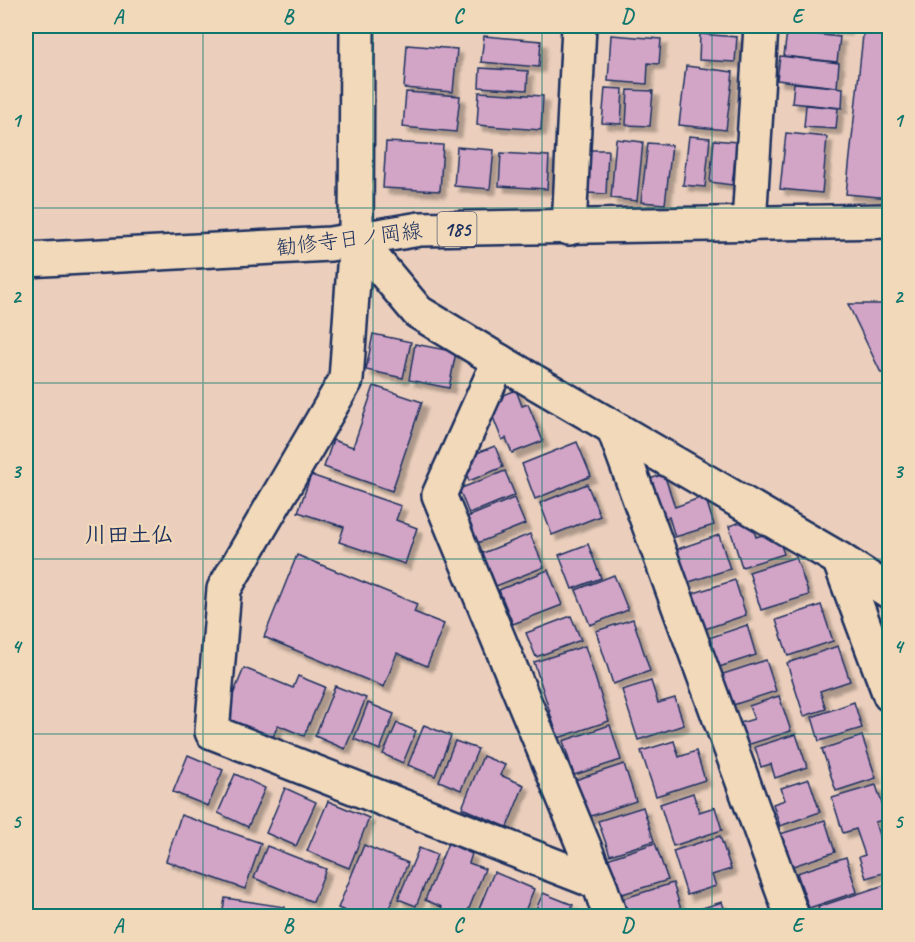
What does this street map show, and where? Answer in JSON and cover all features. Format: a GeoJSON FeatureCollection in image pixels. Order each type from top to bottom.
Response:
{"type":"FeatureCollection","features":[{"type":"Feature","properties":{"kind":"street"},"geometry":{"type":"LineString","coordinates":[[357,26],[356,238],[346,380],[224,589],[212,732],[599,883]]}},
{"type":"Feature","properties":{"kind":"street"},"geometry":{"type":"LineString","coordinates":[[569,228],[579,26]]}},
{"type":"Feature","properties":{"kind":"street"},"geometry":{"type":"LineString","coordinates":[[749,224],[761,26]]}},
{"type":"Feature","properties":{"kind":"street","name":"勧修寺日ノ岡線"},"geometry":{"type":"LineString","coordinates":[[26,260],[330,244],[420,229],[890,221]]}},
{"type":"Feature","properties":{"kind":"street"},"geometry":{"type":"LineString","coordinates":[[356,238],[418,312],[839,559],[890,592]]}},
{"type":"Feature","properties":{"kind":"street"},"geometry":{"type":"LineString","coordinates":[[499,361],[439,495],[599,883],[610,916]]}},
{"type":"Feature","properties":{"kind":"street"},"geometry":{"type":"LineString","coordinates":[[614,429],[792,916]]}},
{"type":"Feature","properties":{"kind":"street"},"geometry":{"type":"LineString","coordinates":[[839,559],[890,695]]}},
{"type":"Feature","properties":{"kind":"building"},"geometry":{"type":"Polygon","coordinates":[[[800,26],[847,26],[846,30],[800,26]]]}},
{"type":"Feature","properties":{"kind":"building"},"geometry":{"type":"Polygon","coordinates":[[[864,26],[890,26],[890,198],[846,194],[864,26]]]}},
{"type":"Feature","properties":{"kind":"building"},"geometry":{"type":"Polygon","coordinates":[[[787,31],[840,37],[837,62],[784,56],[787,31]]]}},
{"type":"Feature","properties":{"kind":"building"},"geometry":{"type":"Polygon","coordinates":[[[700,34],[737,37],[735,62],[699,60],[700,34]]]}},
{"type":"Feature","properties":{"kind":"building"},"geometry":{"type":"Polygon","coordinates":[[[611,35],[661,39],[659,64],[648,63],[647,84],[608,81],[611,35]]]}},
{"type":"Feature","properties":{"kind":"building"},"geometry":{"type":"Polygon","coordinates":[[[484,36],[541,41],[539,67],[481,62],[484,36]]]}},
{"type":"Feature","properties":{"kind":"building"},"geometry":{"type":"Polygon","coordinates":[[[407,45],[457,49],[453,92],[404,88],[407,45]]]}},
{"type":"Feature","properties":{"kind":"building"},"geometry":{"type":"Polygon","coordinates":[[[780,56],[839,63],[837,87],[777,80],[780,56]]]}},
{"type":"Feature","properties":{"kind":"building"},"geometry":{"type":"Polygon","coordinates":[[[686,66],[733,72],[726,130],[679,125],[686,66]]]}},
{"type":"Feature","properties":{"kind":"building"},"geometry":{"type":"Polygon","coordinates":[[[480,68],[528,71],[527,90],[479,87],[480,68]]]}},
{"type":"Feature","properties":{"kind":"building"},"geometry":{"type":"Polygon","coordinates":[[[794,83],[843,88],[842,108],[792,103],[794,83]]]}},
{"type":"Feature","properties":{"kind":"building"},"geometry":{"type":"Polygon","coordinates":[[[605,88],[623,89],[621,124],[602,123],[605,88]]]}},
{"type":"Feature","properties":{"kind":"building"},"geometry":{"type":"Polygon","coordinates":[[[628,90],[653,91],[650,126],[626,125],[628,90]]]}},
{"type":"Feature","properties":{"kind":"building"},"geometry":{"type":"Polygon","coordinates":[[[406,92],[460,96],[456,132],[403,127],[406,92]]]}},
{"type":"Feature","properties":{"kind":"building"},"geometry":{"type":"Polygon","coordinates":[[[479,92],[543,96],[541,130],[477,125],[479,92]]]}},
{"type":"Feature","properties":{"kind":"building"},"geometry":{"type":"Polygon","coordinates":[[[806,105],[838,108],[836,129],[804,127],[806,105]]]}},
{"type":"Feature","properties":{"kind":"building"},"geometry":{"type":"Polygon","coordinates":[[[786,133],[827,137],[822,193],[780,189],[786,133]]]}},
{"type":"Feature","properties":{"kind":"building"},"geometry":{"type":"Polygon","coordinates":[[[689,136],[710,138],[705,187],[683,185],[689,136]]]}},
{"type":"Feature","properties":{"kind":"building"},"geometry":{"type":"Polygon","coordinates":[[[616,139],[643,142],[637,201],[611,198],[616,139]]]}},
{"type":"Feature","properties":{"kind":"building"},"geometry":{"type":"Polygon","coordinates":[[[714,140],[737,142],[732,185],[710,182],[714,140]]]}},
{"type":"Feature","properties":{"kind":"building"},"geometry":{"type":"Polygon","coordinates":[[[386,142],[443,145],[440,191],[383,188],[386,142]]]}},
{"type":"Feature","properties":{"kind":"building"},"geometry":{"type":"Polygon","coordinates":[[[648,143],[672,145],[665,204],[641,202],[648,143]]]}},
{"type":"Feature","properties":{"kind":"building"},"geometry":{"type":"Polygon","coordinates":[[[457,147],[494,150],[490,189],[454,186],[457,147]]]}},
{"type":"Feature","properties":{"kind":"building"},"geometry":{"type":"Polygon","coordinates":[[[590,150],[608,150],[606,194],[587,193],[590,150]]]}},
{"type":"Feature","properties":{"kind":"building"},"geometry":{"type":"Polygon","coordinates":[[[501,153],[549,156],[547,189],[499,186],[501,153]]]}},
{"type":"Feature","properties":{"kind":"building"},"geometry":{"type":"Polygon","coordinates":[[[848,304],[890,304],[890,373],[881,373],[848,304]]]}},
{"type":"Feature","properties":{"kind":"building"},"geometry":{"type":"Polygon","coordinates":[[[373,334],[411,342],[403,378],[366,370],[373,334]]]}},
{"type":"Feature","properties":{"kind":"building"},"geometry":{"type":"Polygon","coordinates":[[[415,344],[456,352],[449,388],[409,380],[415,344]]]}},
{"type":"Feature","properties":{"kind":"building"},"geometry":{"type":"Polygon","coordinates":[[[374,386],[422,402],[392,491],[324,467],[333,440],[353,447],[374,386]]]}},
{"type":"Feature","properties":{"kind":"building"},"geometry":{"type":"Polygon","coordinates":[[[516,390],[522,406],[528,404],[543,441],[512,453],[506,438],[502,440],[487,402],[516,390]]]}},
{"type":"Feature","properties":{"kind":"building"},"geometry":{"type":"Polygon","coordinates":[[[577,442],[591,476],[535,499],[522,464],[577,442]]]}},
{"type":"Feature","properties":{"kind":"building"},"geometry":{"type":"Polygon","coordinates":[[[495,446],[503,467],[469,481],[461,459],[495,446]]]}},
{"type":"Feature","properties":{"kind":"building"},"geometry":{"type":"Polygon","coordinates":[[[505,471],[515,495],[469,514],[459,489],[505,471]]]}},
{"type":"Feature","properties":{"kind":"building"},"geometry":{"type":"Polygon","coordinates":[[[664,474],[675,507],[705,496],[714,525],[675,537],[669,517],[657,521],[644,481],[664,474]]]}},
{"type":"Feature","properties":{"kind":"building"},"geometry":{"type":"Polygon","coordinates":[[[311,475],[401,506],[396,520],[417,528],[405,564],[339,542],[344,527],[298,512],[311,475]]]}},
{"type":"Feature","properties":{"kind":"building"},"geometry":{"type":"Polygon","coordinates":[[[587,484],[600,516],[552,535],[540,503],[587,484]]]}},
{"type":"Feature","properties":{"kind":"building"},"geometry":{"type":"Polygon","coordinates":[[[514,498],[525,524],[475,544],[465,518],[514,498]]]}},
{"type":"Feature","properties":{"kind":"building"},"geometry":{"type":"Polygon","coordinates":[[[750,519],[756,537],[776,531],[784,554],[742,567],[729,526],[750,519]]]}},
{"type":"Feature","properties":{"kind":"building"},"geometry":{"type":"Polygon","coordinates":[[[530,534],[544,567],[496,586],[483,553],[530,534]]]}},
{"type":"Feature","properties":{"kind":"building"},"geometry":{"type":"Polygon","coordinates":[[[719,535],[730,569],[686,583],[675,550],[719,535]]]}},
{"type":"Feature","properties":{"kind":"building"},"geometry":{"type":"Polygon","coordinates":[[[588,544],[601,578],[572,589],[559,555],[588,544]]]}},
{"type":"Feature","properties":{"kind":"building"},"geometry":{"type":"Polygon","coordinates":[[[297,555],[417,604],[414,612],[444,624],[427,666],[397,653],[384,687],[264,637],[297,555]]]}},
{"type":"Feature","properties":{"kind":"building"},"geometry":{"type":"Polygon","coordinates":[[[796,557],[809,595],[761,610],[749,572],[796,557]]]}},
{"type":"Feature","properties":{"kind":"building"},"geometry":{"type":"Polygon","coordinates":[[[548,570],[562,605],[513,624],[499,590],[548,570]]]}},
{"type":"Feature","properties":{"kind":"building"},"geometry":{"type":"Polygon","coordinates":[[[614,575],[628,610],[590,625],[576,590],[614,575]]]}},
{"type":"Feature","properties":{"kind":"building"},"geometry":{"type":"Polygon","coordinates":[[[735,580],[746,615],[702,630],[691,594],[735,580]]]}},
{"type":"Feature","properties":{"kind":"building"},"geometry":{"type":"Polygon","coordinates":[[[821,605],[833,641],[788,656],[776,620],[821,605]]]}},
{"type":"Feature","properties":{"kind":"building"},"geometry":{"type":"Polygon","coordinates":[[[571,616],[581,640],[536,657],[526,633],[571,616]]]}},
{"type":"Feature","properties":{"kind":"building"},"geometry":{"type":"Polygon","coordinates":[[[888,616],[890,644],[883,646],[874,621],[888,616]]]}},
{"type":"Feature","properties":{"kind":"building"},"geometry":{"type":"Polygon","coordinates":[[[633,619],[650,671],[613,684],[596,631],[633,619]]]}},
{"type":"Feature","properties":{"kind":"building"},"geometry":{"type":"Polygon","coordinates":[[[747,625],[756,655],[713,669],[703,640],[747,625]]]}},
{"type":"Feature","properties":{"kind":"building"},"geometry":{"type":"Polygon","coordinates":[[[585,646],[609,721],[558,738],[534,662],[585,646]]]}},
{"type":"Feature","properties":{"kind":"building"},"geometry":{"type":"Polygon","coordinates":[[[838,646],[850,681],[820,691],[826,709],[804,716],[787,663],[838,646]]]}},
{"type":"Feature","properties":{"kind":"building"},"geometry":{"type":"Polygon","coordinates":[[[766,660],[776,691],[727,707],[717,676],[766,660]]]}},
{"type":"Feature","properties":{"kind":"building"},"geometry":{"type":"Polygon","coordinates":[[[244,668],[293,688],[298,676],[325,687],[304,736],[278,725],[272,739],[223,719],[244,668]]]}},
{"type":"Feature","properties":{"kind":"building"},"geometry":{"type":"Polygon","coordinates":[[[651,681],[658,703],[675,698],[684,725],[638,740],[622,690],[651,681]]]}},
{"type":"Feature","properties":{"kind":"building"},"geometry":{"type":"Polygon","coordinates":[[[335,686],[366,698],[345,749],[315,736],[335,686]]]}},
{"type":"Feature","properties":{"kind":"building"},"geometry":{"type":"Polygon","coordinates":[[[779,696],[791,731],[747,745],[740,723],[754,719],[749,706],[779,696]]]}},
{"type":"Feature","properties":{"kind":"building"},"geometry":{"type":"Polygon","coordinates":[[[854,702],[862,728],[819,741],[812,717],[854,702]]]}},
{"type":"Feature","properties":{"kind":"building"},"geometry":{"type":"Polygon","coordinates":[[[368,703],[394,714],[380,750],[354,739],[368,703]]]}},
{"type":"Feature","properties":{"kind":"building"},"geometry":{"type":"Polygon","coordinates":[[[397,723],[416,731],[403,763],[383,754],[397,723]]]}},
{"type":"Feature","properties":{"kind":"building"},"geometry":{"type":"Polygon","coordinates":[[[424,725],[451,736],[435,776],[408,765],[424,725]]]}},
{"type":"Feature","properties":{"kind":"building"},"geometry":{"type":"Polygon","coordinates":[[[610,725],[621,760],[574,775],[563,741],[610,725]]]}},
{"type":"Feature","properties":{"kind":"building"},"geometry":{"type":"Polygon","coordinates":[[[796,734],[807,767],[775,778],[771,764],[761,767],[755,747],[796,734]]]}},
{"type":"Feature","properties":{"kind":"building"},"geometry":{"type":"Polygon","coordinates":[[[862,736],[876,778],[836,791],[822,749],[862,736]]]}},
{"type":"Feature","properties":{"kind":"building"},"geometry":{"type":"Polygon","coordinates":[[[455,741],[478,749],[461,790],[439,781],[455,741]]]}},
{"type":"Feature","properties":{"kind":"building"},"geometry":{"type":"Polygon","coordinates":[[[674,741],[679,757],[696,751],[705,780],[656,796],[641,751],[674,741]]]}},
{"type":"Feature","properties":{"kind":"building"},"geometry":{"type":"Polygon","coordinates":[[[188,755],[223,770],[208,806],[173,792],[188,755]]]}},
{"type":"Feature","properties":{"kind":"building"},"geometry":{"type":"Polygon","coordinates":[[[483,756],[505,765],[500,775],[524,785],[507,827],[462,808],[483,756]]]}},
{"type":"Feature","properties":{"kind":"building"},"geometry":{"type":"Polygon","coordinates":[[[624,764],[636,801],[588,817],[575,780],[624,764]]]}},
{"type":"Feature","properties":{"kind":"building"},"geometry":{"type":"Polygon","coordinates":[[[235,774],[265,788],[248,827],[218,813],[235,774]]]}},
{"type":"Feature","properties":{"kind":"building"},"geometry":{"type":"Polygon","coordinates":[[[809,779],[820,812],[780,826],[773,804],[785,800],[781,788],[809,779]]]}},
{"type":"Feature","properties":{"kind":"building"},"geometry":{"type":"Polygon","coordinates":[[[876,785],[887,819],[875,822],[883,849],[890,847],[890,871],[866,878],[859,857],[865,855],[856,829],[843,833],[832,798],[876,785]]]}},
{"type":"Feature","properties":{"kind":"building"},"geometry":{"type":"Polygon","coordinates":[[[285,788],[316,802],[296,846],[266,833],[285,788]]]}},
{"type":"Feature","properties":{"kind":"building"},"geometry":{"type":"Polygon","coordinates":[[[693,793],[699,812],[715,807],[722,830],[673,846],[660,804],[693,793]]]}},
{"type":"Feature","properties":{"kind":"building"},"geometry":{"type":"Polygon","coordinates":[[[328,801],[369,818],[349,868],[307,851],[328,801]]]}},
{"type":"Feature","properties":{"kind":"building"},"geometry":{"type":"Polygon","coordinates":[[[643,807],[654,841],[610,855],[598,821],[643,807]]]}},
{"type":"Feature","properties":{"kind":"building"},"geometry":{"type":"Polygon","coordinates":[[[181,815],[261,843],[245,889],[166,861],[181,815]]]}},
{"type":"Feature","properties":{"kind":"building"},"geometry":{"type":"Polygon","coordinates":[[[825,820],[835,852],[787,868],[777,835],[825,820]]]}},
{"type":"Feature","properties":{"kind":"building"},"geometry":{"type":"Polygon","coordinates":[[[720,836],[731,869],[712,875],[716,886],[687,895],[673,851],[720,836]]]}},
{"type":"Feature","properties":{"kind":"building"},"geometry":{"type":"Polygon","coordinates":[[[448,843],[472,854],[469,863],[485,869],[466,916],[439,916],[442,907],[425,900],[448,843]]]}},
{"type":"Feature","properties":{"kind":"building"},"geometry":{"type":"Polygon","coordinates":[[[655,843],[668,880],[619,895],[607,859],[655,843]]]}},
{"type":"Feature","properties":{"kind":"building"},"geometry":{"type":"Polygon","coordinates":[[[364,845],[408,863],[386,916],[357,916],[338,908],[364,845]]]}},
{"type":"Feature","properties":{"kind":"building"},"geometry":{"type":"Polygon","coordinates":[[[267,846],[326,869],[313,902],[254,878],[267,846]]]}},
{"type":"Feature","properties":{"kind":"building"},"geometry":{"type":"Polygon","coordinates":[[[419,848],[437,855],[416,906],[398,899],[419,848]]]}},
{"type":"Feature","properties":{"kind":"building"},"geometry":{"type":"Polygon","coordinates":[[[846,857],[857,892],[809,908],[797,873],[846,857]]]}},
{"type":"Feature","properties":{"kind":"building"},"geometry":{"type":"Polygon","coordinates":[[[494,872],[534,889],[523,916],[476,916],[494,872]]]}},
{"type":"Feature","properties":{"kind":"building"},"geometry":{"type":"Polygon","coordinates":[[[673,883],[682,913],[671,916],[627,916],[622,899],[673,883]]]}},
{"type":"Feature","properties":{"kind":"building"},"geometry":{"type":"Polygon","coordinates":[[[890,883],[890,916],[821,916],[818,907],[890,883]]]}},
{"type":"Feature","properties":{"kind":"building"},"geometry":{"type":"Polygon","coordinates":[[[543,893],[573,905],[568,916],[533,916],[543,893]]]}},
{"type":"Feature","properties":{"kind":"building"},"geometry":{"type":"Polygon","coordinates":[[[225,898],[285,907],[283,916],[222,916],[225,898]]]}},
{"type":"Feature","properties":{"kind":"building"},"geometry":{"type":"Polygon","coordinates":[[[722,902],[727,916],[695,916],[693,911],[722,902]]]}},
{"type":"Feature","properties":{"kind":"district","name":"川田土仏"},"geometry":{"type":"Point","coordinates":[129,535]}}]}
